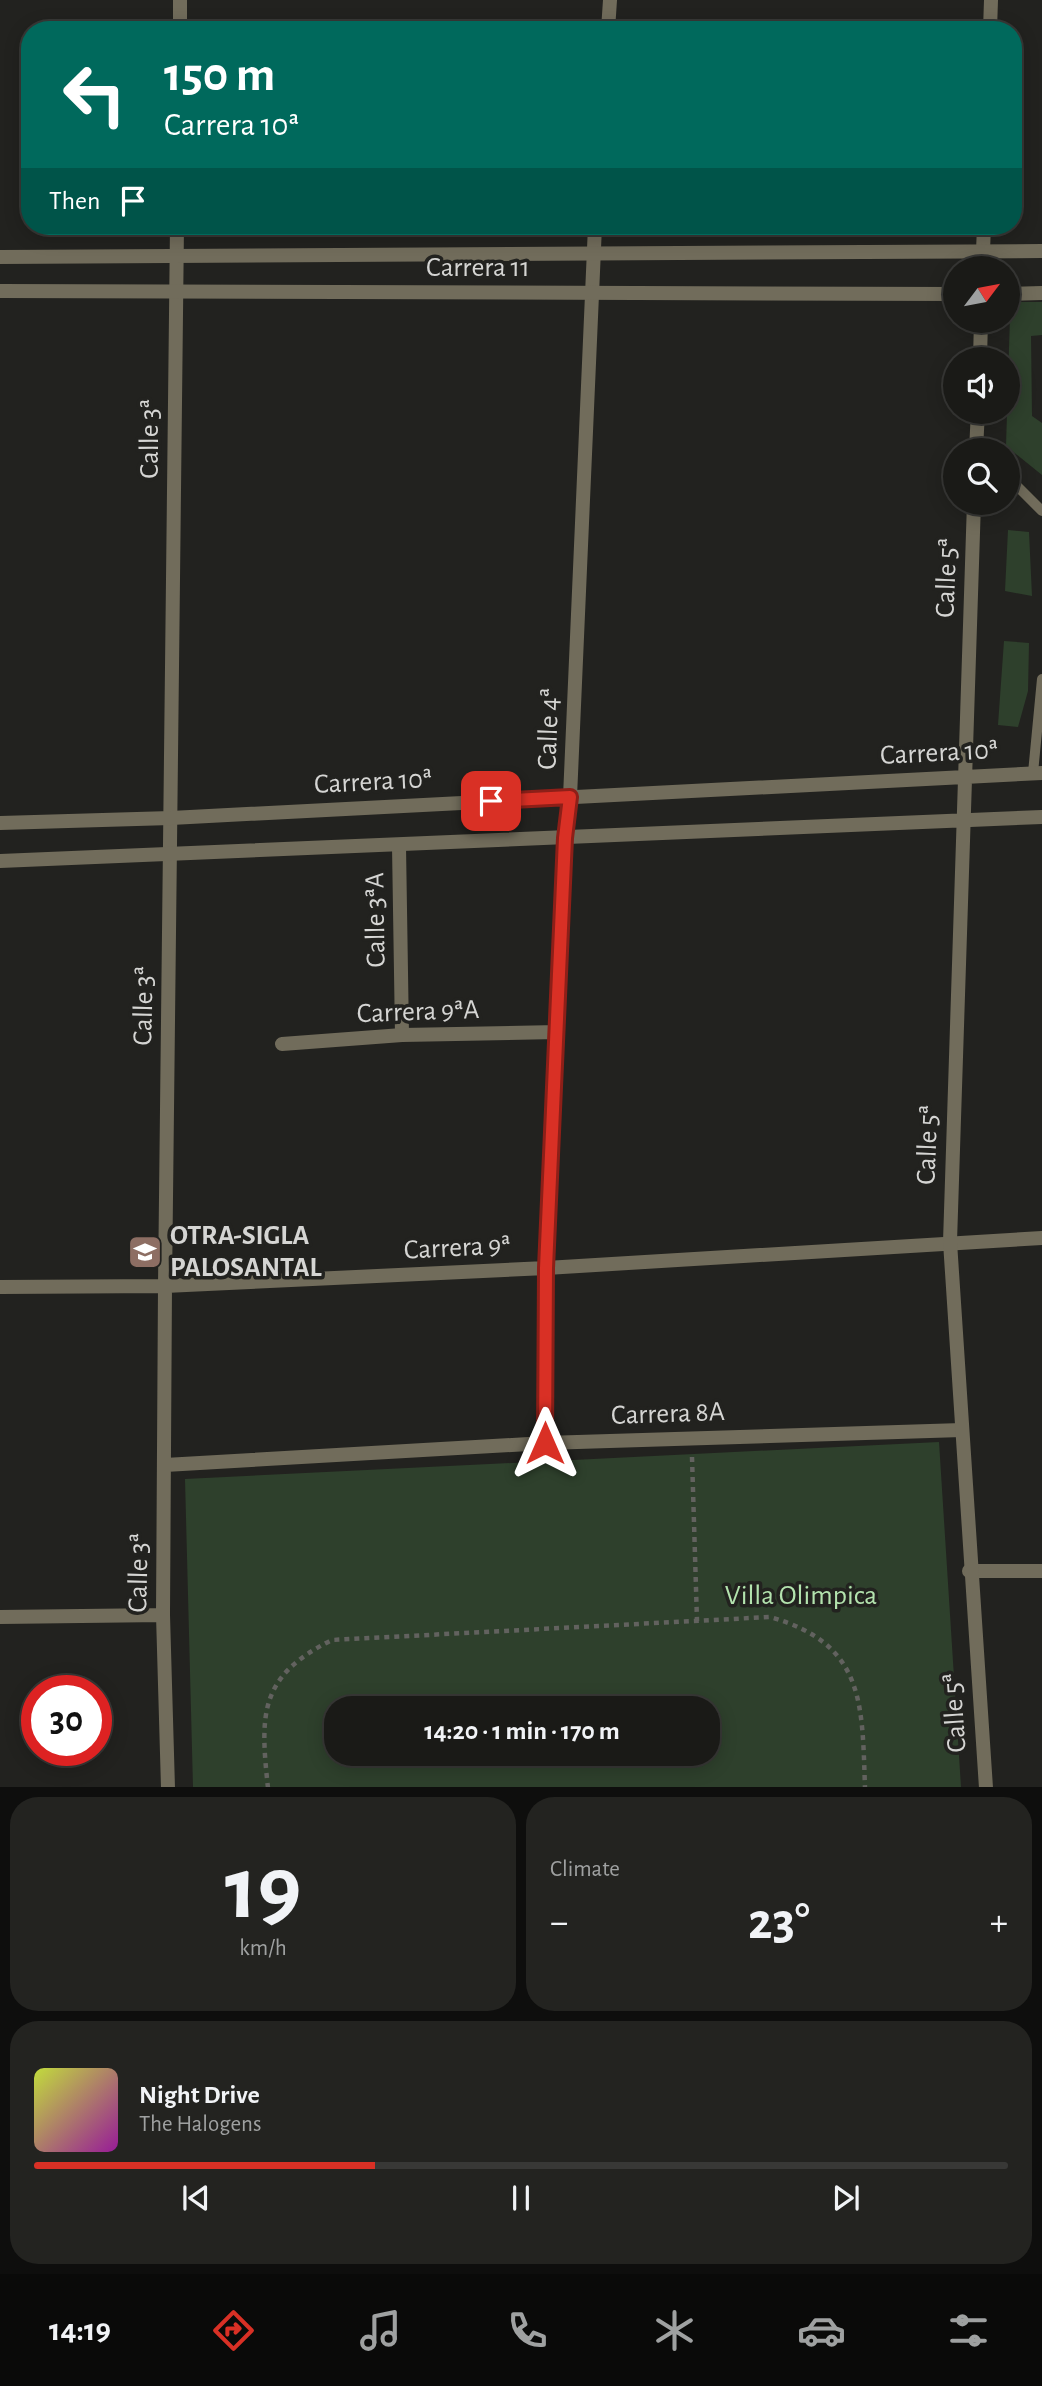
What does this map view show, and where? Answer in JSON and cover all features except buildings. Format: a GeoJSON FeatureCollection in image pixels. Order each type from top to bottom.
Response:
{"type":"FeatureCollection","features":[{"type":"Feature","properties":{"kind":"street"},"geometry":{"type":"LineString","coordinates":[[180,0],[180,21]]}},
{"type":"Feature","properties":{"kind":"street"},"geometry":{"type":"LineString","coordinates":[[609,21],[610,0]]}},
{"type":"Feature","properties":{"kind":"street"},"geometry":{"type":"LineString","coordinates":[[990,21],[991,0]]}},
{"type":"Feature","properties":{"kind":"street","name":"Calle 3ª"},"geometry":{"type":"LineString","coordinates":[[168,1787],[163,1615],[177,235]]}},
{"type":"Feature","properties":{"kind":"street","name":"Calle 4ª"},"geometry":{"type":"LineString","coordinates":[[545,1443],[546,1268],[565,838],[570,797],[594,235]]}},
{"type":"Feature","properties":{"kind":"street"},"geometry":{"type":"LineString","coordinates":[[983,256],[984,235]]}},
{"type":"Feature","properties":{"kind":"street","name":"Carrera 11"},"geometry":{"type":"LineString","coordinates":[[0,257],[1042,251]]}},
{"type":"Feature","properties":{"kind":"street","name":"Carrera 11"},"geometry":{"type":"LineString","coordinates":[[0,291],[943,294]]}},
{"type":"Feature","properties":{"kind":"street"},"geometry":{"type":"LineString","coordinates":[[1020,294],[1042,293]]}},
{"type":"Feature","properties":{"kind":"street","name":"Calle 5ª"},"geometry":{"type":"LineString","coordinates":[[974,515],[961,820],[950,1241],[969,1571],[985,1787]]}},
{"type":"Feature","properties":{"kind":"street","name":"Carrera 10ª"},"geometry":{"type":"LineString","coordinates":[[0,823],[171,818],[1037,773]]}},
{"type":"Feature","properties":{"kind":"street"},"geometry":{"type":"LineString","coordinates":[[0,861],[1042,817]]}},
{"type":"Feature","properties":{"kind":"street","name":"Calle 3ªA"},"geometry":{"type":"LineString","coordinates":[[399,846],[402,1035]]}},
{"type":"Feature","properties":{"kind":"street","name":"Carrera 9ªA"},"geometry":{"type":"LineString","coordinates":[[282,1044],[402,1035],[556,1032]]}},
{"type":"Feature","properties":{"kind":"street","name":"Carrera 9ª"},"geometry":{"type":"LineString","coordinates":[[0,1287],[165,1286],[546,1268],[950,1241],[1042,1238]]}},
{"type":"Feature","properties":{"kind":"street","name":"Carrera 8A"},"geometry":{"type":"LineString","coordinates":[[165,1465],[545,1443],[962,1430]]}},
{"type":"Feature","properties":{"kind":"street"},"geometry":{"type":"LineString","coordinates":[[969,1571],[1042,1571]]}},
{"type":"Feature","properties":{"kind":"street"},"geometry":{"type":"LineString","coordinates":[[0,1617],[163,1615]]}},
{"type":"Feature","properties":{"kind":"lane"},"geometry":{"type":"LineString","coordinates":[[1020,489],[1042,511]]}},
{"type":"Feature","properties":{"kind":"lane"},"geometry":{"type":"LineString","coordinates":[[1037,773],[1042,679]]}},
{"type":"Feature","properties":{"kind":"path"},"geometry":{"type":"LineString","coordinates":[[692,1438],[697,1621]]}},
{"type":"Feature","properties":{"kind":"path"},"geometry":{"type":"LineString","coordinates":[[268,1787],[262,1735],[266,1707],[281,1676],[303,1655],[332,1640],[770,1617],[799,1625],[832,1647],[854,1682],[862,1720],[865,1787]]}},
{"type":"Feature","properties":{"kind":"green space"},"geometry":{"type":"Polygon","coordinates":[[[1020,302],[1042,302],[1042,335],[1031,336],[1032,416],[1042,423],[1042,475],[1020,457],[1020,438],[1006,438],[1007,424],[1020,424],[1020,347],[1009,347],[1009,333],[1020,333],[1020,302]]]}},
{"type":"Feature","properties":{"kind":"green space"},"geometry":{"type":"Polygon","coordinates":[[[1008,530],[1029,532],[1032,596],[1005,591],[1008,530]]]}},
{"type":"Feature","properties":{"kind":"green space"},"geometry":{"type":"Polygon","coordinates":[[[1004,641],[1029,643],[1028,691],[1018,727],[998,725],[1004,641]]]}},
{"type":"Feature","properties":{"kind":"green space","name":"Villa Olimpica"},"geometry":{"type":"Polygon","coordinates":[[[939,1442],[961,1787],[193,1787],[185,1479],[939,1442]]]}},
{"type":"Feature","properties":{"kind":"place","name":"OTRA-SIGLA PALOSANTAL"},"geometry":{"type":"Point","coordinates":[145,1252]}},
{"type":"Feature","properties":{"kind":"route"},"geometry":{"type":"LineString","coordinates":[[491,801],[570,797],[565,838],[546,1268],[545,1443]]}}]}
